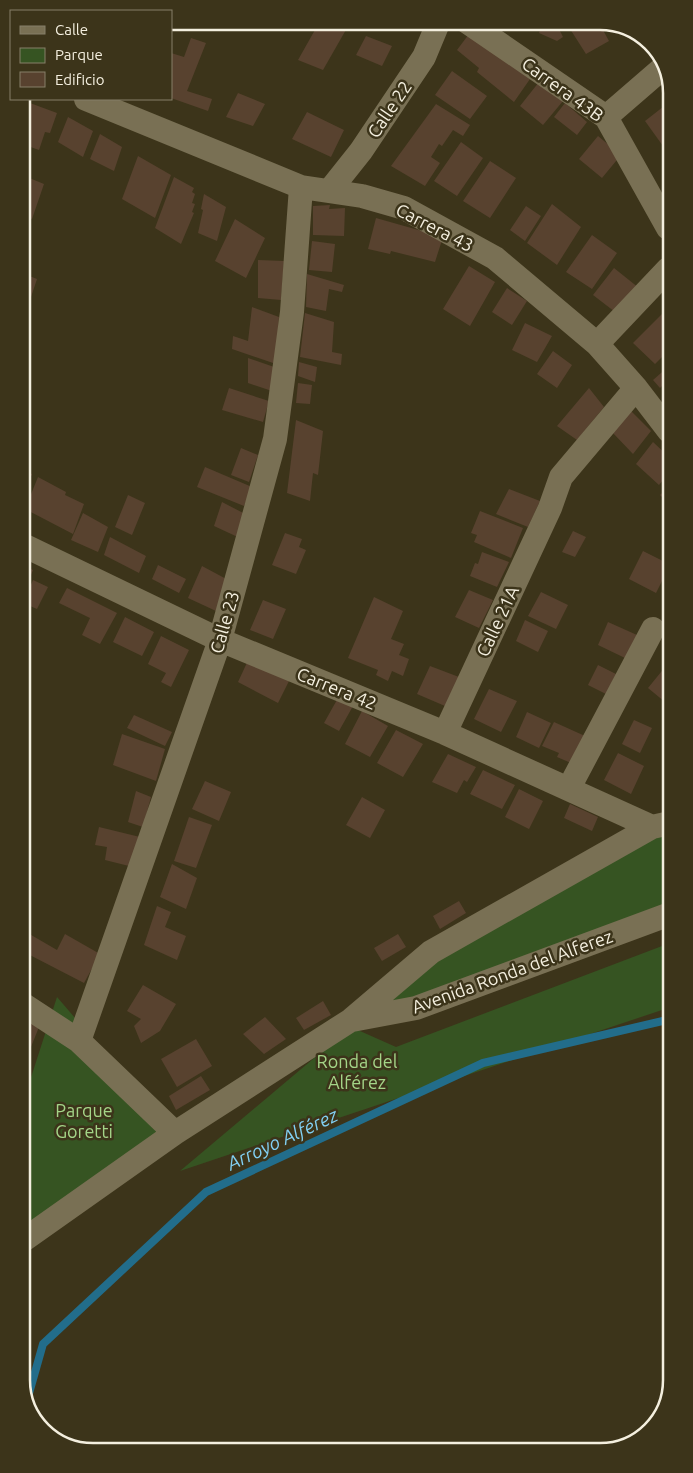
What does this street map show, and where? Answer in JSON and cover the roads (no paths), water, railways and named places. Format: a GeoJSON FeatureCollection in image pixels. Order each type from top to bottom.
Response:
{"type":"FeatureCollection","features":[{"type":"Feature","properties":{"kind":"street","name":"Calle 22"},"geometry":{"type":"LineString","coordinates":[[330,190],[361,151],[424,57],[435,30]]}},
{"type":"Feature","properties":{"kind":"street","name":"Carrera 43B"},"geometry":{"type":"LineString","coordinates":[[479,30],[606,118],[663,219]]}},
{"type":"Feature","properties":{"kind":"street"},"geometry":{"type":"LineString","coordinates":[[606,118],[659,71]]}},
{"type":"Feature","properties":{"kind":"street","name":"Carrera 43"},"geometry":{"type":"LineString","coordinates":[[88,100],[301,187],[362,196],[404,208],[495,258],[597,344],[636,388],[663,423]]}},
{"type":"Feature","properties":{"kind":"street","name":"Calle 23"},"geometry":{"type":"LineString","coordinates":[[79,1041],[220,640],[275,439],[292,312],[301,187]]}},
{"type":"Feature","properties":{"kind":"street"},"geometry":{"type":"LineString","coordinates":[[597,344],[663,274]]}},
{"type":"Feature","properties":{"kind":"street","name":"Calle 21A"},"geometry":{"type":"LineString","coordinates":[[445,733],[550,508],[561,477],[636,388]]}},
{"type":"Feature","properties":{"kind":"street","name":"Carrera 42"},"geometry":{"type":"LineString","coordinates":[[30,548],[220,640],[661,825]]}},
{"type":"Feature","properties":{"kind":"street"},"geometry":{"type":"LineString","coordinates":[[569,788],[653,629]]}},
{"type":"Feature","properties":{"kind":"street"},"geometry":{"type":"LineString","coordinates":[[30,1236],[175,1134],[351,1020],[431,952],[661,825]]}},
{"type":"Feature","properties":{"kind":"street","name":"Avenida Ronda del Alferez"},"geometry":{"type":"LineString","coordinates":[[351,1020],[416,1008],[663,917]]}},
{"type":"Feature","properties":{"kind":"street"},"geometry":{"type":"LineString","coordinates":[[30,1009],[79,1041],[175,1134]]}},
{"type":"Feature","properties":{"kind":"waterway","name":"Arroyo Alférez"},"geometry":{"type":"LineString","coordinates":[[31,1388],[43,1344],[206,1192],[483,1063],[663,1021]]}},
{"type":"Feature","properties":{"kind":"park label","name":"Ronda del Alférez"},"geometry":{"type":"Point","coordinates":[357,1071]}},
{"type":"Feature","properties":{"kind":"park label","name":"Parque Goretti"},"geometry":{"type":"Point","coordinates":[84,1120]}}]}
